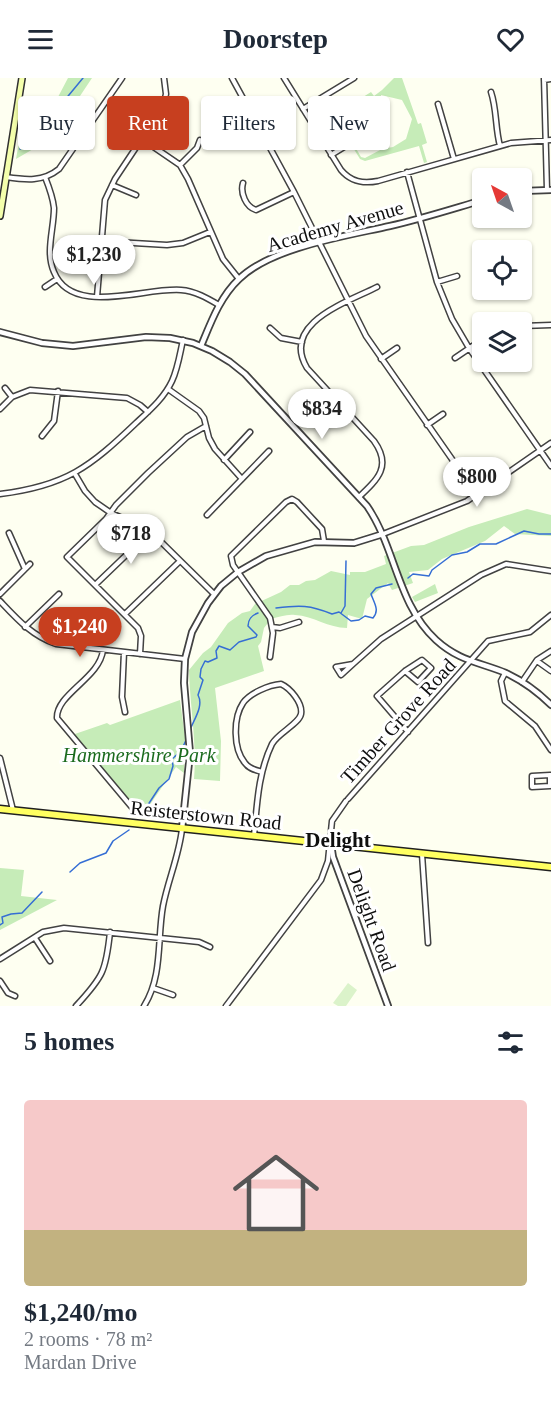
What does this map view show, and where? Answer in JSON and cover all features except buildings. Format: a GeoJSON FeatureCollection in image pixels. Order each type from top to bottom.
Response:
{"type":"FeatureCollection","features":[{"type":"Feature","properties":{"kind":"main road"},"geometry":{"type":"LineString","coordinates":[[0,216],[22,78]]}},
{"type":"Feature","properties":{"kind":"main road","name":"Reisterstown Road"},"geometry":{"type":"LineString","coordinates":[[0,809],[551,867]]}},
{"type":"Feature","properties":{"kind":"street"},"geometry":{"type":"LineString","coordinates":[[6,177],[32,180],[45,177],[60,169],[122,78]]}},
{"type":"Feature","properties":{"kind":"street"},"geometry":{"type":"LineString","coordinates":[[164,78],[166,96]]}},
{"type":"Feature","properties":{"kind":"street"},"geometry":{"type":"LineString","coordinates":[[232,78],[294,192],[366,336],[477,495]]}},
{"type":"Feature","properties":{"kind":"street"},"geometry":{"type":"LineString","coordinates":[[284,78],[345,175],[359,182],[370,182],[500,146],[548,140]]}},
{"type":"Feature","properties":{"kind":"street"},"geometry":{"type":"LineString","coordinates":[[303,109],[354,78]]}},
{"type":"Feature","properties":{"kind":"street"},"geometry":{"type":"LineString","coordinates":[[532,191],[549,190],[544,79],[551,79]]}},
{"type":"Feature","properties":{"kind":"street"},"geometry":{"type":"LineString","coordinates":[[491,92],[495,104],[500,146]]}},
{"type":"Feature","properties":{"kind":"street"},"geometry":{"type":"LineString","coordinates":[[438,104],[454,159]]}},
{"type":"Feature","properties":{"kind":"street"},"geometry":{"type":"LineString","coordinates":[[180,165],[198,148],[200,140]]}},
{"type":"Feature","properties":{"kind":"street"},"geometry":{"type":"LineString","coordinates":[[97,297],[105,200],[135,150]]}},
{"type":"Feature","properties":{"kind":"street"},"geometry":{"type":"LineString","coordinates":[[158,150],[180,165],[223,259],[239,279]]}},
{"type":"Feature","properties":{"kind":"street"},"geometry":{"type":"LineString","coordinates":[[331,155],[339,150]]}},
{"type":"Feature","properties":{"kind":"street"},"geometry":{"type":"LineString","coordinates":[[406,172],[437,282],[452,319],[469,348],[551,466]]}},
{"type":"Feature","properties":{"kind":"street"},"geometry":{"type":"LineString","coordinates":[[45,177],[53,203],[51,260],[57,279],[67,288],[77,294],[97,297],[181,290],[200,295],[219,305]]}},
{"type":"Feature","properties":{"kind":"street"},"geometry":{"type":"LineString","coordinates":[[243,183],[242,190],[248,204],[256,210],[294,192]]}},
{"type":"Feature","properties":{"kind":"street"},"geometry":{"type":"LineString","coordinates":[[112,185],[136,195]]}},
{"type":"Feature","properties":{"kind":"street","name":"Academy Avenue"},"geometry":{"type":"LineString","coordinates":[[201,346],[219,305],[239,279],[270,258],[346,235],[391,226],[472,203]]}},
{"type":"Feature","properties":{"kind":"street"},"geometry":{"type":"LineString","coordinates":[[100,241],[167,246],[183,243],[210,232]]}},
{"type":"Feature","properties":{"kind":"street"},"geometry":{"type":"LineString","coordinates":[[437,282],[457,276]]}},
{"type":"Feature","properties":{"kind":"street"},"geometry":{"type":"LineString","coordinates":[[45,287],[57,279]]}},
{"type":"Feature","properties":{"kind":"street"},"geometry":{"type":"LineString","coordinates":[[359,496],[376,480],[381,471],[380,450],[307,368],[301,352],[305,330],[315,320],[378,287]]}},
{"type":"Feature","properties":{"kind":"street"},"geometry":{"type":"LineString","coordinates":[[532,326],[551,325]]}},
{"type":"Feature","properties":{"kind":"street"},"geometry":{"type":"LineString","coordinates":[[270,327],[281,338],[302,342]]}},
{"type":"Feature","properties":{"kind":"street"},"geometry":{"type":"LineString","coordinates":[[0,332],[36,342],[73,346],[146,337],[183,340],[223,357],[245,374],[359,496],[373,514],[416,617],[437,640],[470,662],[505,673],[522,682],[551,705]]}},
{"type":"Feature","properties":{"kind":"street"},"geometry":{"type":"LineString","coordinates":[[0,494],[38,488],[75,474],[100,457],[148,412],[168,389],[177,368],[183,340]]}},
{"type":"Feature","properties":{"kind":"street"},"geometry":{"type":"LineString","coordinates":[[454,358],[472,346]]}},
{"type":"Feature","properties":{"kind":"street"},"geometry":{"type":"LineString","coordinates":[[381,359],[397,348]]}},
{"type":"Feature","properties":{"kind":"street"},"geometry":{"type":"LineString","coordinates":[[6,388],[12,397]]}},
{"type":"Feature","properties":{"kind":"street"},"geometry":{"type":"LineString","coordinates":[[168,389],[196,408],[202,415],[211,444],[242,479]]}},
{"type":"Feature","properties":{"kind":"street"},"geometry":{"type":"LineString","coordinates":[[0,409],[12,397],[30,390],[127,398],[148,412]]}},
{"type":"Feature","properties":{"kind":"street"},"geometry":{"type":"LineString","coordinates":[[42,436],[54,421],[58,391]]}},
{"type":"Feature","properties":{"kind":"street"},"geometry":{"type":"LineString","coordinates":[[427,425],[443,414]]}},
{"type":"Feature","properties":{"kind":"street"},"geometry":{"type":"LineString","coordinates":[[140,654],[140,632],[68,557],[164,458],[199,429],[206,426]]}},
{"type":"Feature","properties":{"kind":"street"},"geometry":{"type":"LineString","coordinates":[[224,460],[250,432]]}},
{"type":"Feature","properties":{"kind":"street"},"geometry":{"type":"LineString","coordinates":[[144,1006],[153,988],[163,906],[180,846],[190,753],[184,683],[185,659],[196,623],[214,594],[238,572],[255,561],[278,552],[324,541],[354,543],[454,507],[477,495],[551,443]]}},
{"type":"Feature","properties":{"kind":"street"},"geometry":{"type":"LineString","coordinates":[[207,515],[269,451]]}},
{"type":"Feature","properties":{"kind":"street"},"geometry":{"type":"LineString","coordinates":[[75,474],[90,497],[111,513],[149,530],[214,594]]}},
{"type":"Feature","properties":{"kind":"street"},"geometry":{"type":"LineString","coordinates":[[270,657],[272,627],[266,610],[231,562],[232,554],[289,500],[297,502],[322,529],[324,541]]}},
{"type":"Feature","properties":{"kind":"street"},"geometry":{"type":"LineString","coordinates":[[95,585],[145,537],[149,530]]}},
{"type":"Feature","properties":{"kind":"street"},"geometry":{"type":"LineString","coordinates":[[9,533],[25,569]]}},
{"type":"Feature","properties":{"kind":"street"},"geometry":{"type":"LineString","coordinates":[[125,614],[180,561]]}},
{"type":"Feature","properties":{"kind":"street"},"geometry":{"type":"LineString","coordinates":[[0,594],[30,564]]}},
{"type":"Feature","properties":{"kind":"street"},"geometry":{"type":"LineString","coordinates":[[353,664],[381,639],[474,578],[506,564],[551,571]]}},
{"type":"Feature","properties":{"kind":"street"},"geometry":{"type":"LineString","coordinates":[[25,627],[59,594]]}},
{"type":"Feature","properties":{"kind":"street"},"geometry":{"type":"LineString","coordinates":[[0,601],[25,627],[36,636],[49,642],[185,659]]}},
{"type":"Feature","properties":{"kind":"street","name":"Timber Grove Road"},"geometry":{"type":"LineString","coordinates":[[226,1006],[317,887],[328,861],[332,821],[347,800],[488,641],[530,632],[551,615]]}},
{"type":"Feature","properties":{"kind":"street"},"geometry":{"type":"LineString","coordinates":[[77,647],[79,631],[89,620]]}},
{"type":"Feature","properties":{"kind":"street"},"geometry":{"type":"LineString","coordinates":[[272,627],[280,628],[299,622]]}},
{"type":"Feature","properties":{"kind":"street"},"geometry":{"type":"LineString","coordinates":[[103,650],[102,658],[96,668],[58,708],[57,718],[135,811]]}},
{"type":"Feature","properties":{"kind":"street"},"geometry":{"type":"LineString","coordinates":[[522,682],[537,660],[551,651]]}},
{"type":"Feature","properties":{"kind":"street"},"geometry":{"type":"LineString","coordinates":[[124,652],[122,697],[125,712]]}},
{"type":"Feature","properties":{"kind":"street"},"geometry":{"type":"LineString","coordinates":[[405,671],[418,682],[430,668],[422,660],[405,671],[377,696],[408,732]]}},
{"type":"Feature","properties":{"kind":"street"},"geometry":{"type":"LineString","coordinates":[[537,660],[551,671]]}},
{"type":"Feature","properties":{"kind":"street"},"geometry":{"type":"LineString","coordinates":[[505,673],[501,681],[505,701],[535,726],[551,750]]}},
{"type":"Feature","properties":{"kind":"street"},"geometry":{"type":"LineString","coordinates":[[254,836],[262,772],[275,739],[298,720],[302,713],[292,692],[281,684],[251,696],[243,703],[239,714],[236,737],[243,761],[250,768],[262,772]]}},
{"type":"Feature","properties":{"kind":"street"},"geometry":{"type":"LineString","coordinates":[[0,758],[13,810]]}},
{"type":"Feature","properties":{"kind":"street"},"geometry":{"type":"LineString","coordinates":[[550,775],[550,786],[532,787],[532,776],[550,775]]}},
{"type":"Feature","properties":{"kind":"street","name":"Delight Road"},"geometry":{"type":"LineString","coordinates":[[331,844],[333,857],[388,1006]]}},
{"type":"Feature","properties":{"kind":"street"},"geometry":{"type":"LineString","coordinates":[[422,854],[428,943]]}},
{"type":"Feature","properties":{"kind":"street"},"geometry":{"type":"LineString","coordinates":[[0,958],[57,928],[199,942],[210,947]]}},
{"type":"Feature","properties":{"kind":"street"},"geometry":{"type":"LineString","coordinates":[[76,1006],[98,982],[104,970],[110,932]]}},
{"type":"Feature","properties":{"kind":"street"},"geometry":{"type":"LineString","coordinates":[[35,938],[50,961]]}},
{"type":"Feature","properties":{"kind":"street"},"geometry":{"type":"LineString","coordinates":[[0,981],[8,993],[15,996]]}},
{"type":"Feature","properties":{"kind":"street"},"geometry":{"type":"LineString","coordinates":[[153,988],[173,995]]}},
{"type":"Feature","properties":{"kind":"green space"},"geometry":{"type":"Polygon","coordinates":[[[68,78],[92,78],[80,96],[59,96],[68,78]]]}},
{"type":"Feature","properties":{"kind":"green space"},"geometry":{"type":"Polygon","coordinates":[[[394,78],[402,78],[427,143],[422,145],[427,162],[424,163],[419,146],[365,161],[360,159],[354,150],[365,158],[380,150],[390,150],[390,148],[406,139],[412,119],[402,100],[390,96],[374,96],[394,78]]]}},
{"type":"Feature","properties":{"kind":"green space"},"geometry":{"type":"Polygon","coordinates":[[[18,148],[18,150],[31,150],[16,159],[18,148]]]}},
{"type":"Feature","properties":{"kind":"green space"},"geometry":{"type":"Polygon","coordinates":[[[527,509],[551,515],[551,536],[515,534],[504,526],[485,541],[442,559],[428,570],[409,572],[413,583],[392,590],[388,583],[367,599],[362,619],[348,615],[347,628],[295,615],[271,619],[264,628],[258,646],[264,671],[215,688],[221,741],[220,781],[194,779],[195,752],[189,670],[211,647],[228,623],[242,613],[250,611],[255,604],[281,592],[290,585],[315,580],[331,571],[350,575],[350,572],[365,572],[386,564],[384,556],[411,546],[424,545],[469,527],[527,509]]]}},
{"type":"Feature","properties":{"kind":"green space"},"geometry":{"type":"Polygon","coordinates":[[[435,584],[438,593],[415,602],[412,597],[435,584]]]}},
{"type":"Feature","properties":{"kind":"green space","name":"Hammershire Park"},"geometry":{"type":"Polygon","coordinates":[[[180,700],[185,738],[184,773],[176,767],[142,816],[72,735],[107,723],[110,725],[180,700]]]}},
{"type":"Feature","properties":{"kind":"green space"},"geometry":{"type":"Polygon","coordinates":[[[0,868],[24,870],[21,896],[57,900],[0,930],[0,868]]]}},
{"type":"Feature","properties":{"kind":"green space"},"geometry":{"type":"Polygon","coordinates":[[[348,983],[357,990],[346,1006],[338,1006],[333,1003],[348,983]]]}},
{"type":"Feature","properties":{"kind":"waterway"},"geometry":{"type":"LineString","coordinates":[[68,96],[83,78]]}},
{"type":"Feature","properties":{"kind":"waterway"},"geometry":{"type":"LineString","coordinates":[[408,578],[413,574],[429,576],[432,570],[452,555],[467,552],[480,544],[496,544],[524,531],[551,534]]}},
{"type":"Feature","properties":{"kind":"waterway"},"geometry":{"type":"LineString","coordinates":[[341,613],[345,606],[346,561]]}},
{"type":"Feature","properties":{"kind":"waterway"},"geometry":{"type":"LineString","coordinates":[[276,608],[305,606],[332,614],[339,612],[351,621],[365,616],[373,618],[376,609],[371,594],[376,588],[392,584]]}},
{"type":"Feature","properties":{"kind":"waterway"},"geometry":{"type":"LineString","coordinates":[[190,730],[200,704],[198,695],[203,680],[200,677],[205,661],[217,658],[216,651],[219,646],[230,650],[239,642],[256,637],[257,635],[248,626],[251,618],[258,613]]}},
{"type":"Feature","properties":{"kind":"waterway"},"geometry":{"type":"LineString","coordinates":[[140,817],[159,788],[169,779],[173,766],[172,759],[181,751],[187,738]]}},
{"type":"Feature","properties":{"kind":"waterway"},"geometry":{"type":"LineString","coordinates":[[70,872],[80,863],[106,853],[113,841],[129,830]]}},
{"type":"Feature","properties":{"kind":"waterway"},"geometry":{"type":"LineString","coordinates":[[0,925],[3,923],[2,917],[22,913],[42,892]]}},
{"type":"Feature","properties":{"kind":"district","name":"Delight"},"geometry":{"type":"Point","coordinates":[338,840]}}]}
